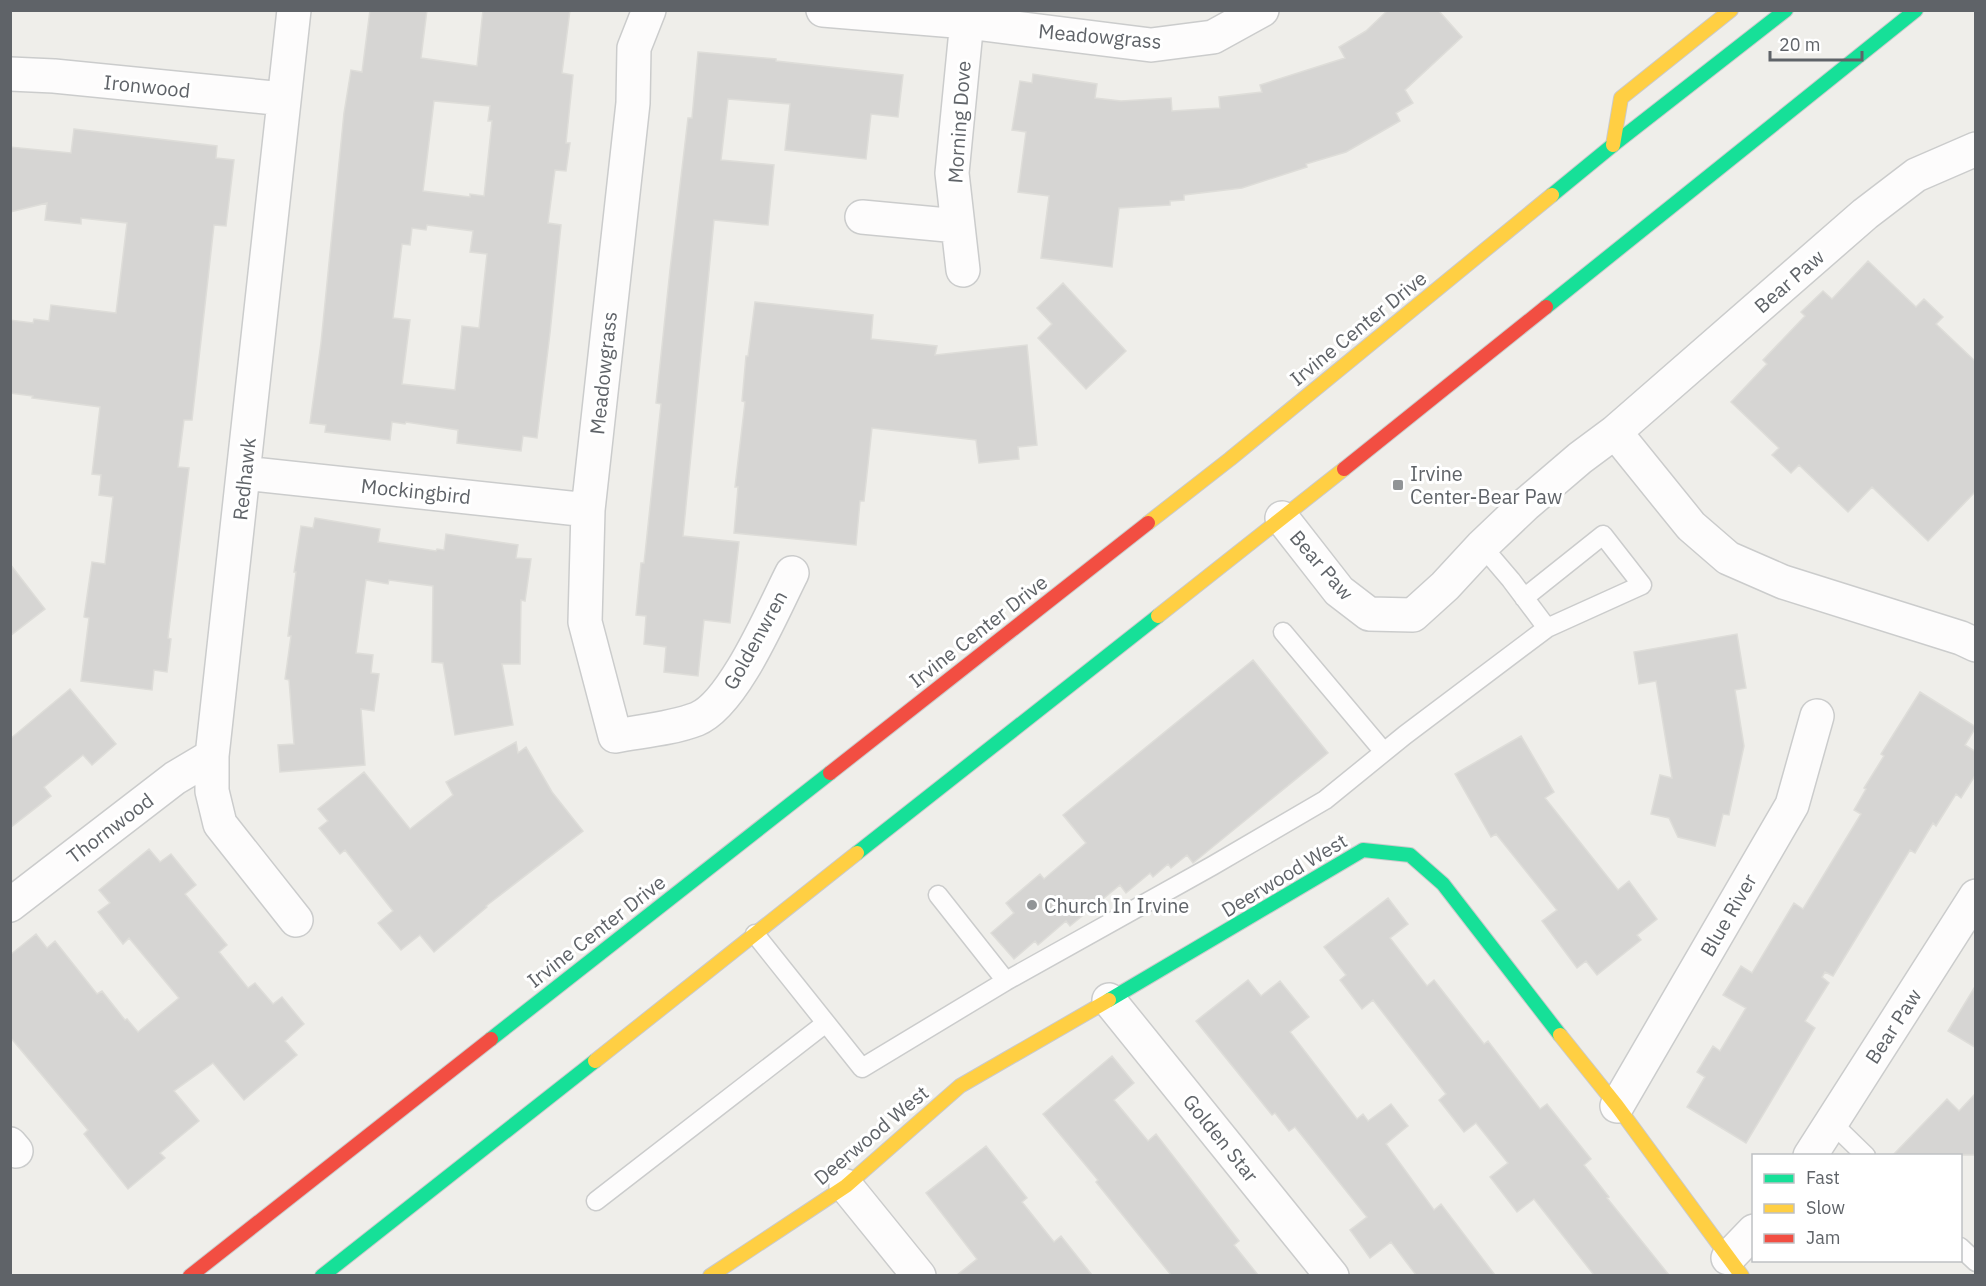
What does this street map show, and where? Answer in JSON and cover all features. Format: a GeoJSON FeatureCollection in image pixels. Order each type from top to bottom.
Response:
{"type":"FeatureCollection","features":[{"type":"Feature","properties":{"kind":"main road"},"geometry":{"type":"LineString","coordinates":[[1613,145],[1621,98],[1731,10]]}},
{"type":"Feature","properties":{"kind":"main road","name":"Irvine Center Drive"},"geometry":{"type":"LineString","coordinates":[[190,1275],[1230,459],[1613,145],[1786,10]]}},
{"type":"Feature","properties":{"kind":"main road"},"geometry":{"type":"LineString","coordinates":[[322,1275],[1282,518],[1916,10]]}},
{"type":"Feature","properties":{"kind":"main road","name":"Deerwood West"},"geometry":{"type":"LineString","coordinates":[[710,1275],[846,1186],[960,1086],[1363,850],[1410,855],[1443,884],[1617,1106],[1735,1267]]}},
{"type":"Feature","properties":{"kind":"street","name":"Redhawk"},"geometry":{"type":"LineString","coordinates":[[294,10],[212,756],[212,791],[220,824],[296,920]]}},
{"type":"Feature","properties":{"kind":"street","name":"Meadowgrass"},"geometry":{"type":"LineString","coordinates":[[615,736],[585,622],[588,510],[633,103],[634,48],[649,10]]}},
{"type":"Feature","properties":{"kind":"street","name":"Meadowgrass"},"geometry":{"type":"LineString","coordinates":[[823,10],[967,16],[1151,45],[1213,37],[1262,10]]}},
{"type":"Feature","properties":{"kind":"street","name":"Morning Dove"},"geometry":{"type":"LineString","coordinates":[[963,270],[952,172],[967,16]]}},
{"type":"Feature","properties":{"kind":"street","name":"Ironwood"},"geometry":{"type":"LineString","coordinates":[[10,74],[54,76],[284,99]]}},
{"type":"Feature","properties":{"kind":"street","name":"Bear Paw"},"geometry":{"type":"LineString","coordinates":[[1282,518],[1339,591],[1369,614],[1413,615],[1445,586],[1482,546],[1549,485],[1580,458],[1616,432],[1865,214],[1916,175],[1976,149]]}},
{"type":"Feature","properties":{"kind":"street"},"geometry":{"type":"LineString","coordinates":[[862,217],[958,226]]}},
{"type":"Feature","properties":{"kind":"street"},"geometry":{"type":"LineString","coordinates":[[1616,432],[1691,526],[1728,558],[1783,582],[1961,638],[1976,645]]}},
{"type":"Feature","properties":{"kind":"street","name":"Mockingbird"},"geometry":{"type":"LineString","coordinates":[[244,473],[588,510]]}},
{"type":"Feature","properties":{"kind":"street","name":"Goldenwren"},"geometry":{"type":"LineString","coordinates":[[615,736],[671,726],[699,718],[720,700],[738,677],[792,573]]}},
{"type":"Feature","properties":{"kind":"street","name":"Blue River"},"geometry":{"type":"LineString","coordinates":[[1617,1106],[1792,805],[1818,716]]}},
{"type":"Feature","properties":{"kind":"street","name":"Thornwood"},"geometry":{"type":"LineString","coordinates":[[10,905],[175,778],[212,756]]}},
{"type":"Feature","properties":{"kind":"street","name":"Bear Paw"},"geometry":{"type":"LineString","coordinates":[[1811,1154],[1967,930],[1976,896]]}},
{"type":"Feature","properties":{"kind":"street","name":"Golden Star"},"geometry":{"type":"LineString","coordinates":[[1109,1000],[1332,1275]]}},
{"type":"Feature","properties":{"kind":"street"},"geometry":{"type":"LineString","coordinates":[[846,1186],[918,1275]]}},
{"type":"Feature","properties":{"kind":"street"},"geometry":{"type":"LineString","coordinates":[[1735,1267],[1752,1235]]}},
{"type":"Feature","properties":{"kind":"lane"},"geometry":{"type":"LineString","coordinates":[[755,934],[862,1068],[1006,981],[1325,800],[1384,752],[1547,628],[1642,585],[1603,535],[1524,598]]}},
{"type":"Feature","properties":{"kind":"lane"},"geometry":{"type":"LineString","coordinates":[[1482,546],[1547,628]]}},
{"type":"Feature","properties":{"kind":"lane"},"geometry":{"type":"LineString","coordinates":[[1283,632],[1384,752]]}},
{"type":"Feature","properties":{"kind":"lane"},"geometry":{"type":"LineString","coordinates":[[938,895],[1006,981]]}},
{"type":"Feature","properties":{"kind":"lane"},"geometry":{"type":"LineString","coordinates":[[596,1201],[826,1023]]}},
{"type":"Feature","properties":{"kind":"lane"},"geometry":{"type":"LineString","coordinates":[[1832,1122],[1865,1154]]}},
{"type":"Feature","properties":{"kind":"lane"},"geometry":{"type":"LineString","coordinates":[[1962,1249],[1976,1262]]}},
{"type":"Feature","properties":{"kind":"building"},"geometry":{"type":"Polygon","coordinates":[[[370,10],[427,10],[421,58],[477,66],[483,10],[570,10],[562,73],[573,75],[566,143],[570,143],[566,171],[555,170],[548,223],[561,225],[550,333],[537,438],[523,436],[521,451],[457,443],[458,430],[406,422],[405,424],[392,422],[390,440],[325,432],[326,425],[310,423],[321,343],[344,113],[351,70],[362,72],[370,10]],[[434,101],[423,191],[470,197],[470,194],[484,196],[492,121],[488,121],[490,106],[434,101]],[[427,225],[426,230],[412,228],[410,245],[402,244],[393,318],[410,320],[402,384],[455,390],[462,326],[479,328],[487,254],[470,252],[473,231],[427,225]]]}},
{"type":"Feature","properties":{"kind":"building"},"geometry":{"type":"Polygon","coordinates":[[[1388,10],[1438,10],[1462,37],[1405,90],[1413,103],[1396,113],[1400,121],[1346,152],[1242,188],[1184,195],[1184,200],[1170,201],[1170,205],[1119,208],[1112,267],[1041,258],[1049,196],[1018,192],[1026,132],[1012,130],[1020,81],[1032,83],[1033,74],[1097,84],[1095,98],[1121,101],[1171,98],[1172,111],[1220,108],[1219,97],[1262,92],[1260,85],[1345,58],[1339,47],[1366,31],[1388,10]]]}},
{"type":"Feature","properties":{"kind":"building"},"geometry":{"type":"Polygon","coordinates":[[[698,52],[903,75],[898,117],[871,114],[866,159],[785,150],[790,104],[728,99],[721,160],[774,165],[768,225],[714,220],[683,536],[739,542],[730,623],[704,620],[698,676],[664,672],[666,647],[644,644],[646,616],[636,615],[641,563],[644,563],[661,404],[656,403],[670,270],[688,118],[692,118],[698,52]]]}},
{"type":"Feature","properties":{"kind":"building"},"geometry":{"type":"Polygon","coordinates":[[[74,129],[217,146],[216,158],[234,160],[226,226],[214,225],[192,420],[184,420],[178,467],[189,468],[168,638],[171,639],[167,672],[154,670],[152,690],[81,681],[89,618],[84,617],[92,562],[105,564],[113,497],[99,495],[101,475],[92,474],[100,407],[10,393],[10,320],[33,323],[34,319],[49,321],[51,305],[116,313],[127,223],[81,218],[81,224],[45,220],[47,203],[10,212],[10,147],[71,153],[74,129]]]}},
{"type":"Feature","properties":{"kind":"building"},"geometry":{"type":"Polygon","coordinates":[[[1868,261],[1916,307],[1924,299],[1943,317],[1936,324],[1976,362],[1976,491],[1928,541],[1872,487],[1848,512],[1799,465],[1791,473],[1772,455],[1779,448],[1731,402],[1767,364],[1763,360],[1805,316],[1801,312],[1823,291],[1832,299],[1868,261]]]}},
{"type":"Feature","properties":{"kind":"building"},"geometry":{"type":"Polygon","coordinates":[[[1063,283],[1126,351],[1086,389],[1038,338],[1052,324],[1037,308],[1063,283]]]}},
{"type":"Feature","properties":{"kind":"building"},"geometry":{"type":"Polygon","coordinates":[[[755,302],[873,315],[871,339],[937,346],[935,355],[1027,345],[1037,445],[1018,447],[1019,459],[979,463],[976,440],[872,428],[864,501],[860,501],[856,545],[734,533],[738,487],[735,487],[745,402],[742,401],[746,356],[748,356],[755,302]]]}},
{"type":"Feature","properties":{"kind":"building"},"geometry":{"type":"Polygon","coordinates":[[[315,518],[380,529],[378,542],[436,551],[437,549],[444,550],[446,534],[518,545],[516,558],[531,559],[525,601],[521,600],[520,664],[502,664],[513,725],[455,735],[443,663],[432,662],[433,586],[389,580],[388,584],[366,580],[356,653],[373,655],[371,673],[379,674],[374,711],[361,709],[365,765],[280,772],[278,745],[294,744],[289,680],[285,679],[291,636],[288,636],[296,572],[294,572],[301,526],[313,528],[315,518]]]}},
{"type":"Feature","properties":{"kind":"building"},"geometry":{"type":"Polygon","coordinates":[[[10,564],[45,609],[10,636],[10,564]]]}},
{"type":"Feature","properties":{"kind":"building"},"geometry":{"type":"Polygon","coordinates":[[[1737,634],[1746,688],[1735,690],[1744,746],[1729,815],[1723,814],[1715,846],[1678,837],[1669,818],[1651,814],[1660,775],[1672,778],[1656,681],[1639,684],[1634,652],[1737,634]]]}},
{"type":"Feature","properties":{"kind":"building"},"geometry":{"type":"Polygon","coordinates":[[[1253,660],[1328,753],[1193,863],[1187,855],[1171,868],[1168,864],[1153,877],[1150,873],[1126,893],[1120,885],[1070,926],[1066,921],[1038,945],[1035,941],[1014,959],[991,933],[1014,913],[1006,903],[1040,874],[1044,879],[1086,843],[1063,815],[1253,660]]]}},
{"type":"Feature","properties":{"kind":"building"},"geometry":{"type":"Polygon","coordinates":[[[70,689],[116,744],[92,765],[83,755],[44,787],[51,796],[10,828],[10,739],[70,689]]]}},
{"type":"Feature","properties":{"kind":"building"},"geometry":{"type":"Polygon","coordinates":[[[1920,692],[1976,727],[1965,745],[1976,752],[1976,774],[1961,798],[1956,794],[1936,826],[1933,823],[1915,853],[1910,850],[1833,976],[1825,972],[1822,977],[1829,983],[1805,1021],[1815,1028],[1746,1143],[1687,1107],[1705,1077],[1697,1072],[1713,1046],[1720,1051],[1746,1008],[1723,995],[1741,966],[1752,973],[1794,903],[1803,909],[1861,814],[1854,810],[1866,789],[1864,788],[1884,756],[1881,754],[1920,692]]]}},
{"type":"Feature","properties":{"kind":"building"},"geometry":{"type":"Polygon","coordinates":[[[1521,736],[1554,792],[1545,798],[1618,890],[1629,881],[1657,919],[1637,935],[1641,940],[1597,975],[1586,961],[1577,968],[1542,921],[1557,910],[1496,834],[1491,837],[1455,774],[1521,736]]]}},
{"type":"Feature","properties":{"kind":"building"},"geometry":{"type":"Polygon","coordinates":[[[516,742],[518,753],[526,747],[552,792],[583,831],[486,906],[434,952],[420,935],[401,950],[378,923],[393,911],[345,850],[340,854],[319,828],[328,821],[318,809],[364,772],[410,829],[453,795],[446,782],[516,742]]]}},
{"type":"Feature","properties":{"kind":"building"},"geometry":{"type":"Polygon","coordinates":[[[149,849],[160,862],[171,854],[196,885],[185,894],[227,945],[219,952],[248,988],[255,983],[273,1004],[282,997],[304,1024],[285,1041],[297,1055],[244,1100],[213,1063],[174,1091],[199,1121],[160,1153],[165,1158],[128,1189],[84,1134],[88,1130],[10,1037],[10,955],[36,934],[47,948],[55,941],[97,994],[102,991],[125,1020],[127,1019],[138,1032],[179,998],[129,938],[123,944],[98,912],[110,903],[99,890],[149,849]]]}},
{"type":"Feature","properties":{"kind":"building"},"geometry":{"type":"Polygon","coordinates":[[[1388,898],[1408,924],[1390,938],[1427,986],[1434,980],[1484,1044],[1488,1041],[1540,1109],[1547,1104],[1591,1159],[1584,1165],[1609,1197],[1607,1198],[1669,1275],[1594,1275],[1534,1199],[1517,1212],[1490,1177],[1508,1163],[1476,1123],[1464,1132],[1439,1100],[1446,1094],[1373,1000],[1362,1009],[1340,980],[1346,975],[1324,947],[1388,898]]]}},
{"type":"Feature","properties":{"kind":"building"},"geometry":{"type":"Polygon","coordinates":[[[1248,980],[1261,996],[1280,981],[1309,1017],[1290,1032],[1357,1119],[1363,1114],[1368,1121],[1391,1104],[1408,1126],[1386,1144],[1434,1210],[1441,1204],[1495,1275],[1416,1275],[1391,1242],[1370,1258],[1350,1230],[1367,1217],[1295,1127],[1289,1131],[1275,1113],[1272,1115],[1196,1021],[1248,980]]]}},
{"type":"Feature","properties":{"kind":"building"},"geometry":{"type":"Polygon","coordinates":[[[1976,985],[1976,1048],[1948,1031],[1976,985]]]}},
{"type":"Feature","properties":{"kind":"building"},"geometry":{"type":"Polygon","coordinates":[[[1112,1056],[1134,1083],[1114,1100],[1148,1141],[1156,1134],[1239,1241],[1234,1245],[1258,1275],[1171,1275],[1096,1182],[1098,1180],[1043,1114],[1112,1056]]]}},
{"type":"Feature","properties":{"kind":"building"},"geometry":{"type":"Polygon","coordinates":[[[1976,1093],[1976,1155],[1894,1154],[1947,1099],[1959,1111],[1976,1093]]]}},
{"type":"Feature","properties":{"kind":"building"},"geometry":{"type":"Polygon","coordinates":[[[986,1146],[1027,1198],[1022,1202],[1054,1242],[1061,1236],[1092,1275],[957,1275],[977,1259],[926,1193],[986,1146]]]}},
{"type":"Feature","properties":{"kind":"traffic: fast"},"geometry":{"type":"LineString","coordinates":[[1552,195],[1786,10]]}},
{"type":"Feature","properties":{"kind":"traffic: fast"},"geometry":{"type":"LineString","coordinates":[[1546,307],[1916,10]]}},
{"type":"Feature","properties":{"kind":"traffic: fast"},"geometry":{"type":"LineString","coordinates":[[857,853],[1158,616]]}},
{"type":"Feature","properties":{"kind":"traffic: fast"},"geometry":{"type":"LineString","coordinates":[[491,1039],[830,773]]}},
{"type":"Feature","properties":{"kind":"traffic: fast"},"geometry":{"type":"LineString","coordinates":[[1109,1000],[1363,850],[1410,855],[1443,884],[1560,1035]]}},
{"type":"Feature","properties":{"kind":"traffic: fast"},"geometry":{"type":"LineString","coordinates":[[322,1276],[595,1061]]}},
{"type":"Feature","properties":{"kind":"traffic: slow"},"geometry":{"type":"LineString","coordinates":[[1613,145],[1621,98],[1731,10]]}},
{"type":"Feature","properties":{"kind":"traffic: slow"},"geometry":{"type":"LineString","coordinates":[[1148,523],[1230,459],[1552,195]]}},
{"type":"Feature","properties":{"kind":"traffic: slow"},"geometry":{"type":"LineString","coordinates":[[1158,616],[1344,469]]}},
{"type":"Feature","properties":{"kind":"traffic: slow"},"geometry":{"type":"LineString","coordinates":[[595,1061],[857,853]]}},
{"type":"Feature","properties":{"kind":"traffic: slow"},"geometry":{"type":"LineString","coordinates":[[710,1276],[846,1186],[960,1086],[1109,1000]]}},
{"type":"Feature","properties":{"kind":"traffic: slow"},"geometry":{"type":"LineString","coordinates":[[1560,1035],[1617,1106],[1742,1276]]}},
{"type":"Feature","properties":{"kind":"traffic: jam"},"geometry":{"type":"LineString","coordinates":[[1344,469],[1546,307]]}},
{"type":"Feature","properties":{"kind":"traffic: jam"},"geometry":{"type":"LineString","coordinates":[[830,773],[1148,523]]}},
{"type":"Feature","properties":{"kind":"traffic: jam"},"geometry":{"type":"LineString","coordinates":[[190,1276],[491,1039]]}},
{"type":"Feature","properties":{"kind":"place","name":"Irvine Center-Bear Paw"},"geometry":{"type":"Point","coordinates":[1398,485]}},
{"type":"Feature","properties":{"kind":"place","name":"Church In Irvine"},"geometry":{"type":"Point","coordinates":[1032,905]}}]}
